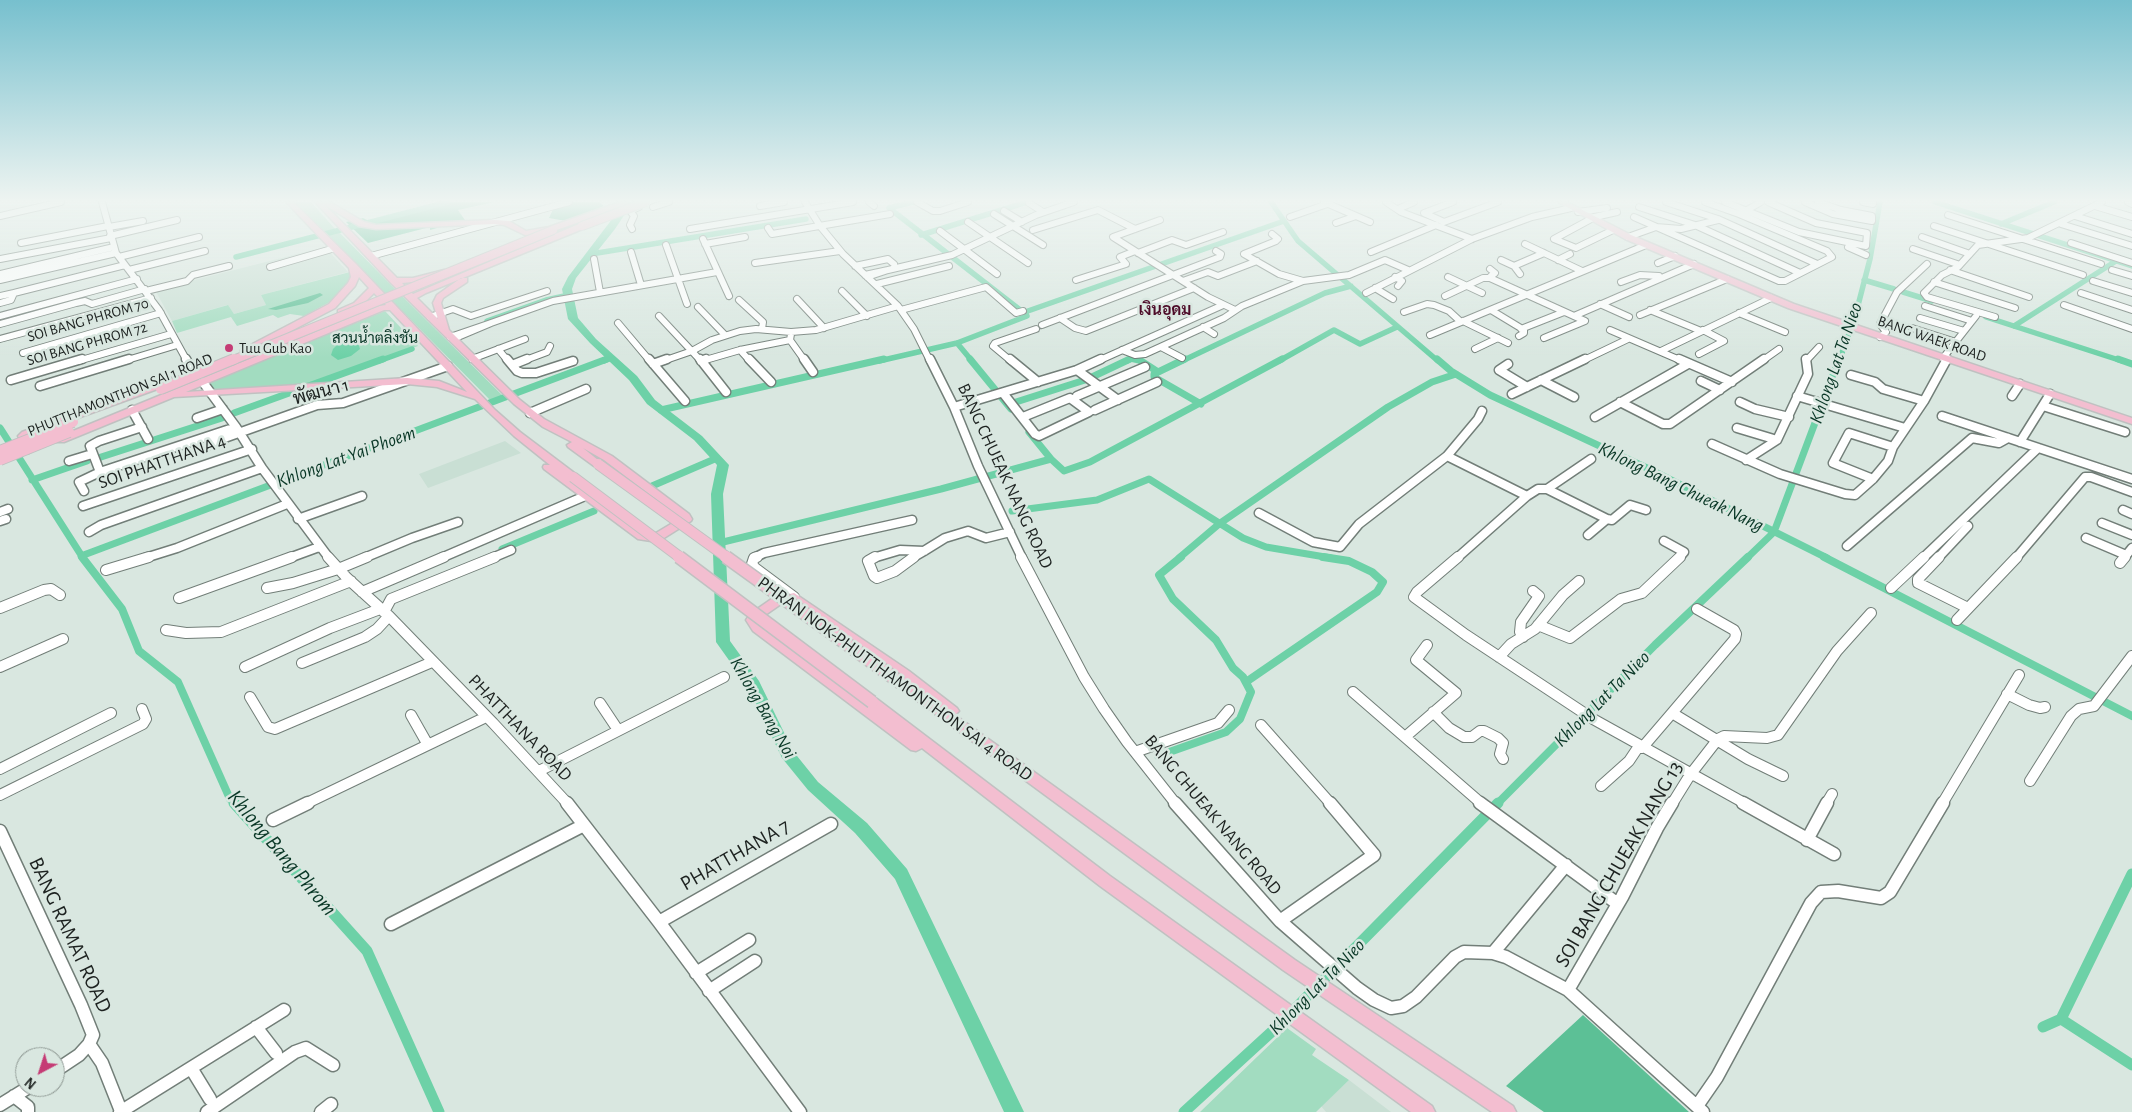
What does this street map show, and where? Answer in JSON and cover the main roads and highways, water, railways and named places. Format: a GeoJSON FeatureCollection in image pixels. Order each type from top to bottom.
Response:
{"type":"FeatureCollection","features":[{"type":"Feature","properties":{"kind":"main road","name":"PHRAN NOK-PHUTTHAMONTHON SAI 4 ROAD"},"geometry":{"type":"LineString","coordinates":[[341,254],[481,401],[517,434],[1105,881],[1426,1112]]}},
{"type":"Feature","properties":{"kind":"main road","name":"PHRAN NOK-PHUTTHAMONTHON SAI 4 ROAD"},"geometry":{"type":"LineString","coordinates":[[369,254],[517,402],[598,464],[1289,965],[1507,1112]]}},
{"type":"Feature","properties":{"kind":"main road"},"geometry":{"type":"LineString","coordinates":[[394,281],[424,278],[490,254]]}},
{"type":"Feature","properties":{"kind":"main road","name":"PHUTTHAMONTHON SAI 1 ROAD"},"geometry":{"type":"LineString","coordinates":[[0,460],[498,254]]}},
{"type":"Feature","properties":{"kind":"main road","name":"PHUTTHAMONTHON SAI 1 ROAD"},"geometry":{"type":"LineString","coordinates":[[0,450],[83,418],[160,394],[498,254]]}},
{"type":"Feature","properties":{"kind":"main road"},"geometry":{"type":"LineString","coordinates":[[411,298],[515,254]]}},
{"type":"Feature","properties":{"kind":"main road"},"geometry":{"type":"LineString","coordinates":[[450,336],[437,303],[440,297],[454,286],[520,254]]}},
{"type":"Feature","properties":{"kind":"main road","name":"BANG WAEK ROAD"},"geometry":{"type":"LineString","coordinates":[[1669,254],[1771,298],[1845,325],[2132,422]]}},
{"type":"Feature","properties":{"kind":"main road"},"geometry":{"type":"LineString","coordinates":[[244,352],[332,306],[352,284],[355,278],[353,266]]}},
{"type":"Feature","properties":{"kind":"main road"},"geometry":{"type":"LineString","coordinates":[[456,266],[452,271],[465,274]]}},
{"type":"Feature","properties":{"kind":"main road"},"geometry":{"type":"LineString","coordinates":[[374,288],[362,301],[351,308],[318,322],[127,398],[25,434],[23,436],[27,449],[36,450],[143,406],[160,394],[202,381],[382,308],[392,307]]}},
{"type":"Feature","properties":{"kind":"main road"},"geometry":{"type":"LineString","coordinates":[[318,322],[324,320],[332,322],[332,326],[326,330]]}},
{"type":"Feature","properties":{"kind":"main road"},"geometry":{"type":"LineString","coordinates":[[160,394],[173,396],[407,381],[439,384],[481,401]]}},
{"type":"Feature","properties":{"kind":"main road"},"geometry":{"type":"LineString","coordinates":[[83,418],[127,398]]}},
{"type":"Feature","properties":{"kind":"main road"},"geometry":{"type":"LineString","coordinates":[[111,415],[143,406]]}},
{"type":"Feature","properties":{"kind":"main road"},"geometry":{"type":"LineString","coordinates":[[517,434],[546,465],[642,537],[660,536],[686,519],[685,516],[608,458],[541,421]]}},
{"type":"Feature","properties":{"kind":"main road"},"geometry":{"type":"LineString","coordinates":[[955,766],[919,747],[835,688],[754,624],[754,617],[777,601],[794,597],[905,674],[986,738],[1015,766]]}},
{"type":"Feature","properties":{"kind":"waterway"},"geometry":{"type":"LineString","coordinates":[[236,257],[248,254]]}},
{"type":"Feature","properties":{"kind":"waterway","name":"Khlong Bang Noi"},"geometry":{"type":"LineString","coordinates":[[590,254],[572,277],[567,289],[573,319],[593,341],[633,378],[651,402],[698,438],[723,465],[717,494],[723,642],[754,685],[787,754],[813,786],[861,828],[901,874],[1014,1112]]}},
{"type":"Feature","properties":{"kind":"waterway"},"geometry":{"type":"LineString","coordinates":[[948,254],[1024,313]]}},
{"type":"Feature","properties":{"kind":"waterway"},"geometry":{"type":"LineString","coordinates":[[957,343],[1027,316],[1025,312],[1190,254]]}},
{"type":"Feature","properties":{"kind":"waterway","name":"Khlong Bang Chueak Nang"},"geometry":{"type":"LineString","coordinates":[[1313,254],[1351,286]]}},
{"type":"Feature","properties":{"kind":"waterway","name":"Khlong Lat Ta Nieo"},"geometry":{"type":"LineString","coordinates":[[1865,280],[1871,254]]}},
{"type":"Feature","properties":{"kind":"waterway"},"geometry":{"type":"LineString","coordinates":[[2095,254],[2132,266]]}},
{"type":"Feature","properties":{"kind":"waterway"},"geometry":{"type":"LineString","coordinates":[[2014,326],[2116,261]]}},
{"type":"Feature","properties":{"kind":"waterway","name":"Khlong Lat Ta Nieo"},"geometry":{"type":"LineString","coordinates":[[1839,361],[1855,317],[1865,280]]}},
{"type":"Feature","properties":{"kind":"waterway"},"geometry":{"type":"LineString","coordinates":[[1865,280],[1894,289]]}},
{"type":"Feature","properties":{"kind":"waterway"},"geometry":{"type":"LineString","coordinates":[[1182,361],[1325,293],[1351,286]]}},
{"type":"Feature","properties":{"kind":"waterway","name":"Khlong Bang Chueak Nang"},"geometry":{"type":"LineString","coordinates":[[1351,286],[1438,361]]}},
{"type":"Feature","properties":{"kind":"waterway"},"geometry":{"type":"LineString","coordinates":[[1903,292],[1932,301]]}},
{"type":"Feature","properties":{"kind":"waterway"},"geometry":{"type":"LineString","coordinates":[[487,321],[546,300],[569,295]]}},
{"type":"Feature","properties":{"kind":"waterway"},"geometry":{"type":"LineString","coordinates":[[1986,317],[2122,361]]}},
{"type":"Feature","properties":{"kind":"waterway"},"geometry":{"type":"LineString","coordinates":[[1279,361],[1334,330],[1360,344],[1397,327]]}},
{"type":"Feature","properties":{"kind":"waterway"},"geometry":{"type":"LineString","coordinates":[[879,361],[957,343]]}},
{"type":"Feature","properties":{"kind":"waterway"},"geometry":{"type":"LineString","coordinates":[[957,343],[972,361]]}},
{"type":"Feature","properties":{"kind":"waterway"},"geometry":{"type":"LineString","coordinates":[[379,361],[412,349]]}},
{"type":"Feature","properties":{"kind":"waterway","name":"Khlong Lat Yai Phoem"},"geometry":{"type":"LineString","coordinates":[[604,361],[611,358]]}},
{"type":"Feature","properties":{"kind":"waterway"},"geometry":{"type":"LineString","coordinates":[[234,413],[383,359]]}},
{"type":"Feature","properties":{"kind":"waterway","name":"Khlong Lat Yai Phoem"},"geometry":{"type":"LineString","coordinates":[[82,556],[607,359]]}},
{"type":"Feature","properties":{"kind":"waterway"},"geometry":{"type":"LineString","coordinates":[[661,410],[884,359]]}},
{"type":"Feature","properties":{"kind":"waterway"},"geometry":{"type":"LineString","coordinates":[[970,359],[1011,409]]}},
{"type":"Feature","properties":{"kind":"waterway"},"geometry":{"type":"LineString","coordinates":[[1092,377],[1130,359]]}},
{"type":"Feature","properties":{"kind":"waterway"},"geometry":{"type":"LineString","coordinates":[[1127,361],[1131,359],[1140,361]]}},
{"type":"Feature","properties":{"kind":"waterway"},"geometry":{"type":"LineString","coordinates":[[1138,359],[1158,372]]}},
{"type":"Feature","properties":{"kind":"waterway"},"geometry":{"type":"LineString","coordinates":[[1185,359],[1154,374],[1154,377],[1200,403]]}},
{"type":"Feature","properties":{"kind":"waterway"},"geometry":{"type":"LineString","coordinates":[[1200,403],[1282,359]]}},
{"type":"Feature","properties":{"kind":"waterway","name":"Khlong Bang Chueak Nang"},"geometry":{"type":"LineString","coordinates":[[1437,359],[1456,374]]}},
{"type":"Feature","properties":{"kind":"waterway","name":"Khlong Lat Ta Nieo"},"geometry":{"type":"LineString","coordinates":[[1774,532],[1839,359]]}},
{"type":"Feature","properties":{"kind":"waterway"},"geometry":{"type":"LineString","coordinates":[[2118,359],[2132,364]]}},
{"type":"Feature","properties":{"kind":"waterway"},"geometry":{"type":"LineString","coordinates":[[1220,523],[1388,407],[1432,382],[1456,374]]}},
{"type":"Feature","properties":{"kind":"waterway","name":"Khlong Bang Chueak Nang"},"geometry":{"type":"LineString","coordinates":[[1456,374],[1490,395],[1647,468],[1774,532]]}},
{"type":"Feature","properties":{"kind":"waterway"},"geometry":{"type":"LineString","coordinates":[[1016,402],[1085,380]]}},
{"type":"Feature","properties":{"kind":"waterway"},"geometry":{"type":"LineString","coordinates":[[1051,459],[1064,471],[1090,462],[1200,403]]}},
{"type":"Feature","properties":{"kind":"waterway"},"geometry":{"type":"LineString","coordinates":[[98,458],[222,418]]}},
{"type":"Feature","properties":{"kind":"waterway","name":"Khlong Bang Phrom"},"geometry":{"type":"LineString","coordinates":[[0,428],[33,480]]}},
{"type":"Feature","properties":{"kind":"waterway"},"geometry":{"type":"LineString","coordinates":[[1029,432],[1051,459]]}},
{"type":"Feature","properties":{"kind":"waterway"},"geometry":{"type":"LineString","coordinates":[[652,486],[717,458]]}},
{"type":"Feature","properties":{"kind":"waterway"},"geometry":{"type":"LineString","coordinates":[[719,543],[941,489],[1051,459]]}},
{"type":"Feature","properties":{"kind":"waterway"},"geometry":{"type":"LineString","coordinates":[[33,480],[87,461]]}},
{"type":"Feature","properties":{"kind":"waterway"},"geometry":{"type":"LineString","coordinates":[[1012,511],[1097,500],[1149,479],[1220,523]]}},
{"type":"Feature","properties":{"kind":"waterway","name":"Khlong Bang Phrom"},"geometry":{"type":"LineString","coordinates":[[33,480],[82,556]]}},
{"type":"Feature","properties":{"kind":"waterway"},"geometry":{"type":"LineString","coordinates":[[502,549],[594,511]]}},
{"type":"Feature","properties":{"kind":"waterway"},"geometry":{"type":"LineString","coordinates":[[1179,558],[1220,523]]}},
{"type":"Feature","properties":{"kind":"waterway"},"geometry":{"type":"LineString","coordinates":[[1220,523],[1243,538],[1266,547],[1331,558]]}},
{"type":"Feature","properties":{"kind":"waterway","name":"Khlong Lat Ta Nieo"},"geometry":{"type":"LineString","coordinates":[[1747,558],[1774,532]]}},
{"type":"Feature","properties":{"kind":"waterway","name":"Khlong Bang Chueak Nang"},"geometry":{"type":"LineString","coordinates":[[1774,532],[1827,558]]}},
{"type":"Feature","properties":{"kind":"waterway","name":"Khlong Bang Phrom"},"geometry":{"type":"LineString","coordinates":[[82,557],[122,609],[139,651],[178,682],[230,799],[234,803]]}},
{"type":"Feature","properties":{"kind":"waterway"},"geometry":{"type":"LineString","coordinates":[[1158,756],[1226,732],[1240,719],[1251,692],[1243,677],[1233,668],[1216,640],[1173,599],[1159,575],[1181,557]]}},
{"type":"Feature","properties":{"kind":"waterway"},"geometry":{"type":"LineString","coordinates":[[1246,682],[1377,592],[1383,582],[1372,572],[1349,561],[1323,557]]}},
{"type":"Feature","properties":{"kind":"waterway","name":"Khlong Lat Ta Nieo"},"geometry":{"type":"LineString","coordinates":[[1497,804],[1655,645],[1748,557]]}},
{"type":"Feature","properties":{"kind":"waterway","name":"Khlong Bang Chueak Nang"},"geometry":{"type":"LineString","coordinates":[[1824,557],[2132,716]]}},
{"type":"Feature","properties":{"kind":"waterway","name":"Khlong Bang Phrom"},"geometry":{"type":"LineString","coordinates":[[234,803],[367,951],[439,1112]]}},
{"type":"Feature","properties":{"kind":"waterway","name":"Khlong Lat Ta Nieo"},"geometry":{"type":"LineString","coordinates":[[1184,1112],[1278,1026],[1498,803]]}},
{"type":"Feature","properties":{"kind":"waterway"},"geometry":{"type":"LineString","coordinates":[[2061,1019],[2132,874]]}},
{"type":"Feature","properties":{"kind":"waterway"},"geometry":{"type":"LineString","coordinates":[[2043,1027],[2061,1019]]}},
{"type":"Feature","properties":{"kind":"waterway"},"geometry":{"type":"LineString","coordinates":[[2061,1019],[2132,1065]]}},
{"type":"Feature","properties":{"kind":"place","name":"Tuu Gub Kao"},"geometry":{"type":"Point","coordinates":[229,348]}},
{"type":"Feature","properties":{"kind":"district","name":"เงินอุดม"},"geometry":{"type":"Point","coordinates":[1165,310]}},
{"type":"Feature","properties":{"kind":"park label","name":"สวนน้ำตลิ่งชัน"},"geometry":{"type":"Point","coordinates":[375,338]}}]}
